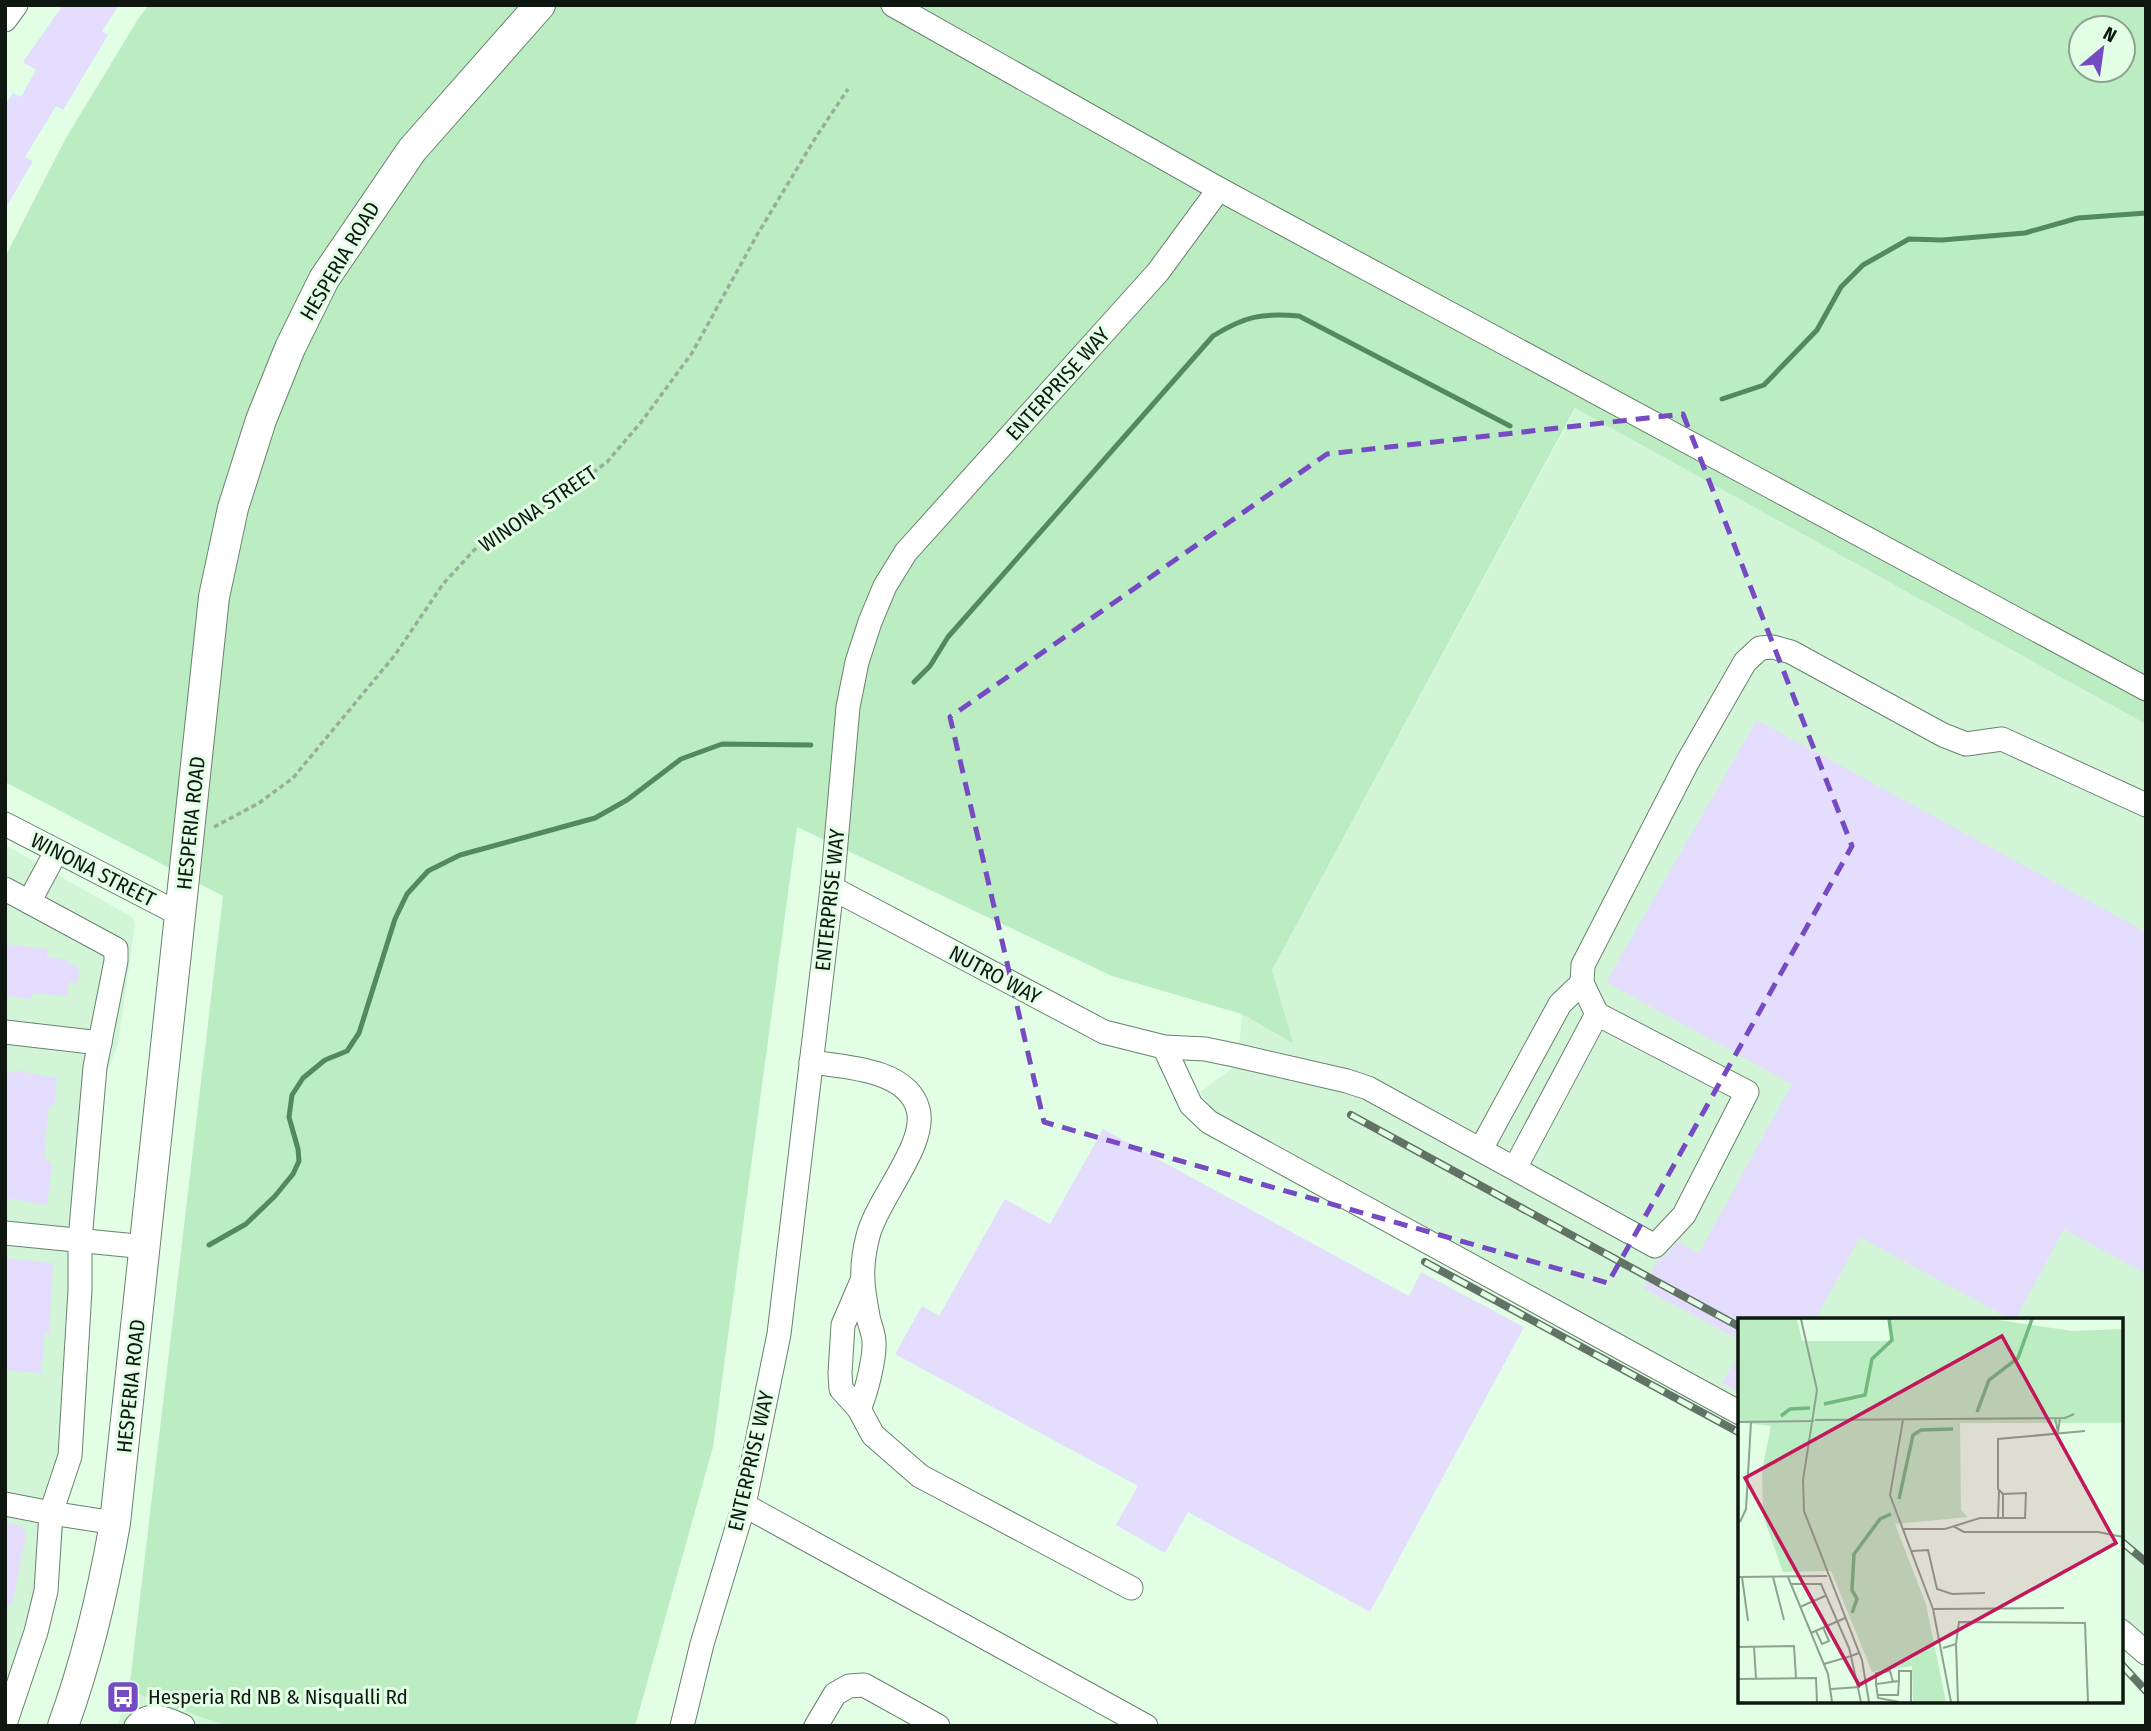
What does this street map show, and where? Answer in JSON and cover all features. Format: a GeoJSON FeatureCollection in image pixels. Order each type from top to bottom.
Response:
{"type":"FeatureCollection","features":[{"type":"Feature","properties":{"kind":"main road","name":"HESPERIA ROAD"},"geometry":{"type":"LineString","coordinates":[[63,1726],[78,1684],[105,1582],[116,1523],[214,597],[233,508],[261,420],[290,348],[324,279],[412,150],[540,5]]}},
{"type":"Feature","properties":{"kind":"street"},"geometry":{"type":"LineString","coordinates":[[5,20],[16,5]]}},
{"type":"Feature","properties":{"kind":"street"},"geometry":{"type":"LineString","coordinates":[[893,5],[1219,189],[2146,689]]}},
{"type":"Feature","properties":{"kind":"street","name":"ENTERPRISE WAY"},"geometry":{"type":"LineString","coordinates":[[682,1726],[702,1644],[744,1505],[779,1334],[832,888],[848,707],[857,663],[885,586],[906,552],[1158,272],[1219,189]]}},
{"type":"Feature","properties":{"kind":"street"},"geometry":{"type":"LineString","coordinates":[[1514,1168],[1597,1014],[1581,983],[1583,965],[1687,763],[1745,662],[1760,648],[1773,647],[1791,652],[1944,735],[1966,744],[2002,739],[2146,805]]}},
{"type":"Feature","properties":{"kind":"street","name":"WINONA STREET"},"geometry":{"type":"LineString","coordinates":[[5,824],[181,915]]}},
{"type":"Feature","properties":{"kind":"street"},"geometry":{"type":"LineString","coordinates":[[29,902],[56,852]]}},
{"type":"Feature","properties":{"kind":"street","name":"NUTRO WAY"},"geometry":{"type":"LineString","coordinates":[[832,888],[1104,1032],[1164,1047],[1214,1051],[1347,1081],[1394,1101],[1655,1246],[1684,1215],[1747,1092],[1597,1014]]}},
{"type":"Feature","properties":{"kind":"street"},"geometry":{"type":"LineString","coordinates":[[5,889],[116,949],[116,961],[95,1067],[80,1240],[80,1290],[70,1456],[51,1513],[46,1591],[36,1632],[5,1724]]}},
{"type":"Feature","properties":{"kind":"street"},"geometry":{"type":"LineString","coordinates":[[1481,1149],[1560,1004],[1581,983]]}},
{"type":"Feature","properties":{"kind":"street"},"geometry":{"type":"LineString","coordinates":[[5,1032],[100,1043]]}},
{"type":"Feature","properties":{"kind":"street"},"geometry":{"type":"LineString","coordinates":[[1164,1047],[1191,1105],[1209,1122],[1738,1412]]}},
{"type":"Feature","properties":{"kind":"street"},"geometry":{"type":"LineString","coordinates":[[811,1062],[880,1073],[900,1084],[918,1108],[916,1142],[871,1225],[863,1256],[861,1283],[874,1341],[865,1396],[859,1409]]}},
{"type":"Feature","properties":{"kind":"street"},"geometry":{"type":"LineString","coordinates":[[5,1233],[146,1247]]}},
{"type":"Feature","properties":{"kind":"street"},"geometry":{"type":"LineString","coordinates":[[861,1283],[843,1325],[841,1389],[859,1409],[873,1436],[920,1476],[1130,1588]]}},
{"type":"Feature","properties":{"kind":"street"},"geometry":{"type":"LineString","coordinates":[[5,1504],[116,1523]]}},
{"type":"Feature","properties":{"kind":"street"},"geometry":{"type":"LineString","coordinates":[[744,1505],[1146,1726]]}},
{"type":"Feature","properties":{"kind":"street"},"geometry":{"type":"LineString","coordinates":[[2123,1633],[2146,1653]]}},
{"type":"Feature","properties":{"kind":"street"},"geometry":{"type":"LineString","coordinates":[[816,1726],[835,1694],[849,1686],[864,1685],[938,1726]]}},
{"type":"Feature","properties":{"kind":"street"},"geometry":{"type":"LineString","coordinates":[[136,1726],[140,1721],[159,1716],[183,1726]]}},
{"type":"Feature","properties":{"kind":"path","name":"WINONA STREET"},"geometry":{"type":"LineString","coordinates":[[190,839],[259,803],[293,778],[395,655],[443,584],[477,547],[521,517],[568,492],[607,462],[642,421],[692,353],[757,235],[848,89]]}},
{"type":"Feature","properties":{"kind":"highlighted area"},"geometry":{"type":"Polygon","coordinates":[[[1683,414],[1852,846],[1608,1283],[1044,1122],[950,717],[1327,454],[1683,414]]]}},
{"type":"Feature","properties":{"kind":"shaded area"},"geometry":{"type":"Polygon","coordinates":[[[149,5],[2146,5],[2146,724],[1575,408],[1272,970],[1293,1043],[1242,1014],[1112,976],[797,827],[713,1447],[635,1726],[226,1726],[129,1691],[223,896],[5,782],[5,257],[66,138],[149,5]]]}},
{"type":"Feature","properties":{"kind":"shaded area"},"geometry":{"type":"Polygon","coordinates":[[[1576,408],[2146,717],[2146,1637],[2123,1617],[2123,1318],[1738,1318],[1738,1399],[1212,1113],[1200,1092],[1237,1065],[1242,1014],[1292,1042],[1272,970],[1576,408]]]}},
{"type":"Feature","properties":{"kind":"shaded area"},"geometry":{"type":"Polygon","coordinates":[[[5,845],[132,917],[135,924],[118,1044],[107,1073],[57,1595],[16,1726],[5,1726],[5,845]]]}},
{"type":"Feature","properties":{"kind":"shaded area"},"geometry":{"type":"Polygon","coordinates":[[[129,1691],[226,1726],[117,1726],[129,1691]]]}},
{"type":"Feature","properties":{"kind":"building"},"geometry":{"type":"Polygon","coordinates":[[[63,5],[119,5],[102,31],[108,35],[63,110],[56,106],[25,157],[33,161],[5,209],[5,106],[13,93],[21,97],[36,70],[23,62],[63,5]]]}},
{"type":"Feature","properties":{"kind":"building"},"geometry":{"type":"Polygon","coordinates":[[[1757,720],[2146,932],[2146,1274],[2064,1229],[2016,1318],[2008,1318],[1860,1237],[1816,1318],[1738,1318],[1738,1339],[1643,1288],[1658,1259],[1665,1256],[1678,1242],[1699,1253],[1792,1084],[1606,982],[1757,720]]]}},
{"type":"Feature","properties":{"kind":"building"},"geometry":{"type":"Polygon","coordinates":[[[5,944],[47,949],[47,957],[67,960],[79,968],[78,983],[69,982],[67,996],[32,993],[32,999],[5,996],[5,944]]]}},
{"type":"Feature","properties":{"kind":"building"},"geometry":{"type":"Polygon","coordinates":[[[14,1070],[57,1078],[54,1107],[49,1106],[44,1156],[52,1165],[47,1205],[5,1198],[5,1072],[14,1073],[14,1070]]]}},
{"type":"Feature","properties":{"kind":"building"},"geometry":{"type":"Polygon","coordinates":[[[1103,1129],[1409,1296],[1421,1272],[1524,1327],[1370,1612],[1188,1512],[1165,1553],[1116,1525],[1138,1486],[895,1354],[922,1306],[939,1316],[1005,1199],[1050,1224],[1103,1129]]]}},
{"type":"Feature","properties":{"kind":"building"},"geometry":{"type":"Polygon","coordinates":[[[5,1258],[53,1263],[49,1334],[45,1333],[41,1373],[5,1370],[5,1258]]]}},
{"type":"Feature","properties":{"kind":"building"},"geometry":{"type":"Polygon","coordinates":[[[1738,1355],[1738,1392],[1722,1383],[1738,1355]]]}},
{"type":"Feature","properties":{"kind":"building"},"geometry":{"type":"Polygon","coordinates":[[[5,1521],[21,1526],[26,1535],[12,1605],[5,1604],[5,1521]]]}},
{"type":"Feature","properties":{"kind":"waterway"},"geometry":{"type":"LineString","coordinates":[[1722,399],[1764,385],[1817,330],[1841,287],[1863,265],[1909,239],[1942,240],[2025,233],[2078,218],[2146,213]]}},
{"type":"Feature","properties":{"kind":"waterway"},"geometry":{"type":"LineString","coordinates":[[914,682],[930,666],[948,637],[1213,336],[1235,324],[1254,317],[1299,316],[1510,426]]}},
{"type":"Feature","properties":{"kind":"waterway"},"geometry":{"type":"LineString","coordinates":[[209,1245],[246,1224],[293,1174],[299,1161],[289,1117],[292,1095],[303,1078],[325,1060],[347,1051],[359,1033],[395,919],[407,894],[428,871],[460,855],[595,818],[627,800],[681,759],[722,744],[811,745]]}},
{"type":"Feature","properties":{"kind":"railway"},"geometry":{"type":"LineString","coordinates":[[1351,1115],[1738,1326]]}},
{"type":"Feature","properties":{"kind":"railway"},"geometry":{"type":"LineString","coordinates":[[1425,1262],[1738,1432]]}},
{"type":"Feature","properties":{"kind":"railway"},"geometry":{"type":"LineString","coordinates":[[2123,1543],[2146,1562]]}},
{"type":"Feature","properties":{"kind":"railway"},"geometry":{"type":"LineString","coordinates":[[2123,1666],[2146,1691]]}},
{"type":"Feature","properties":{"kind":"place","name":"Hesperia Rd NB & Nisqualli Rd"},"geometry":{"type":"Point","coordinates":[123,1697]}}]}
